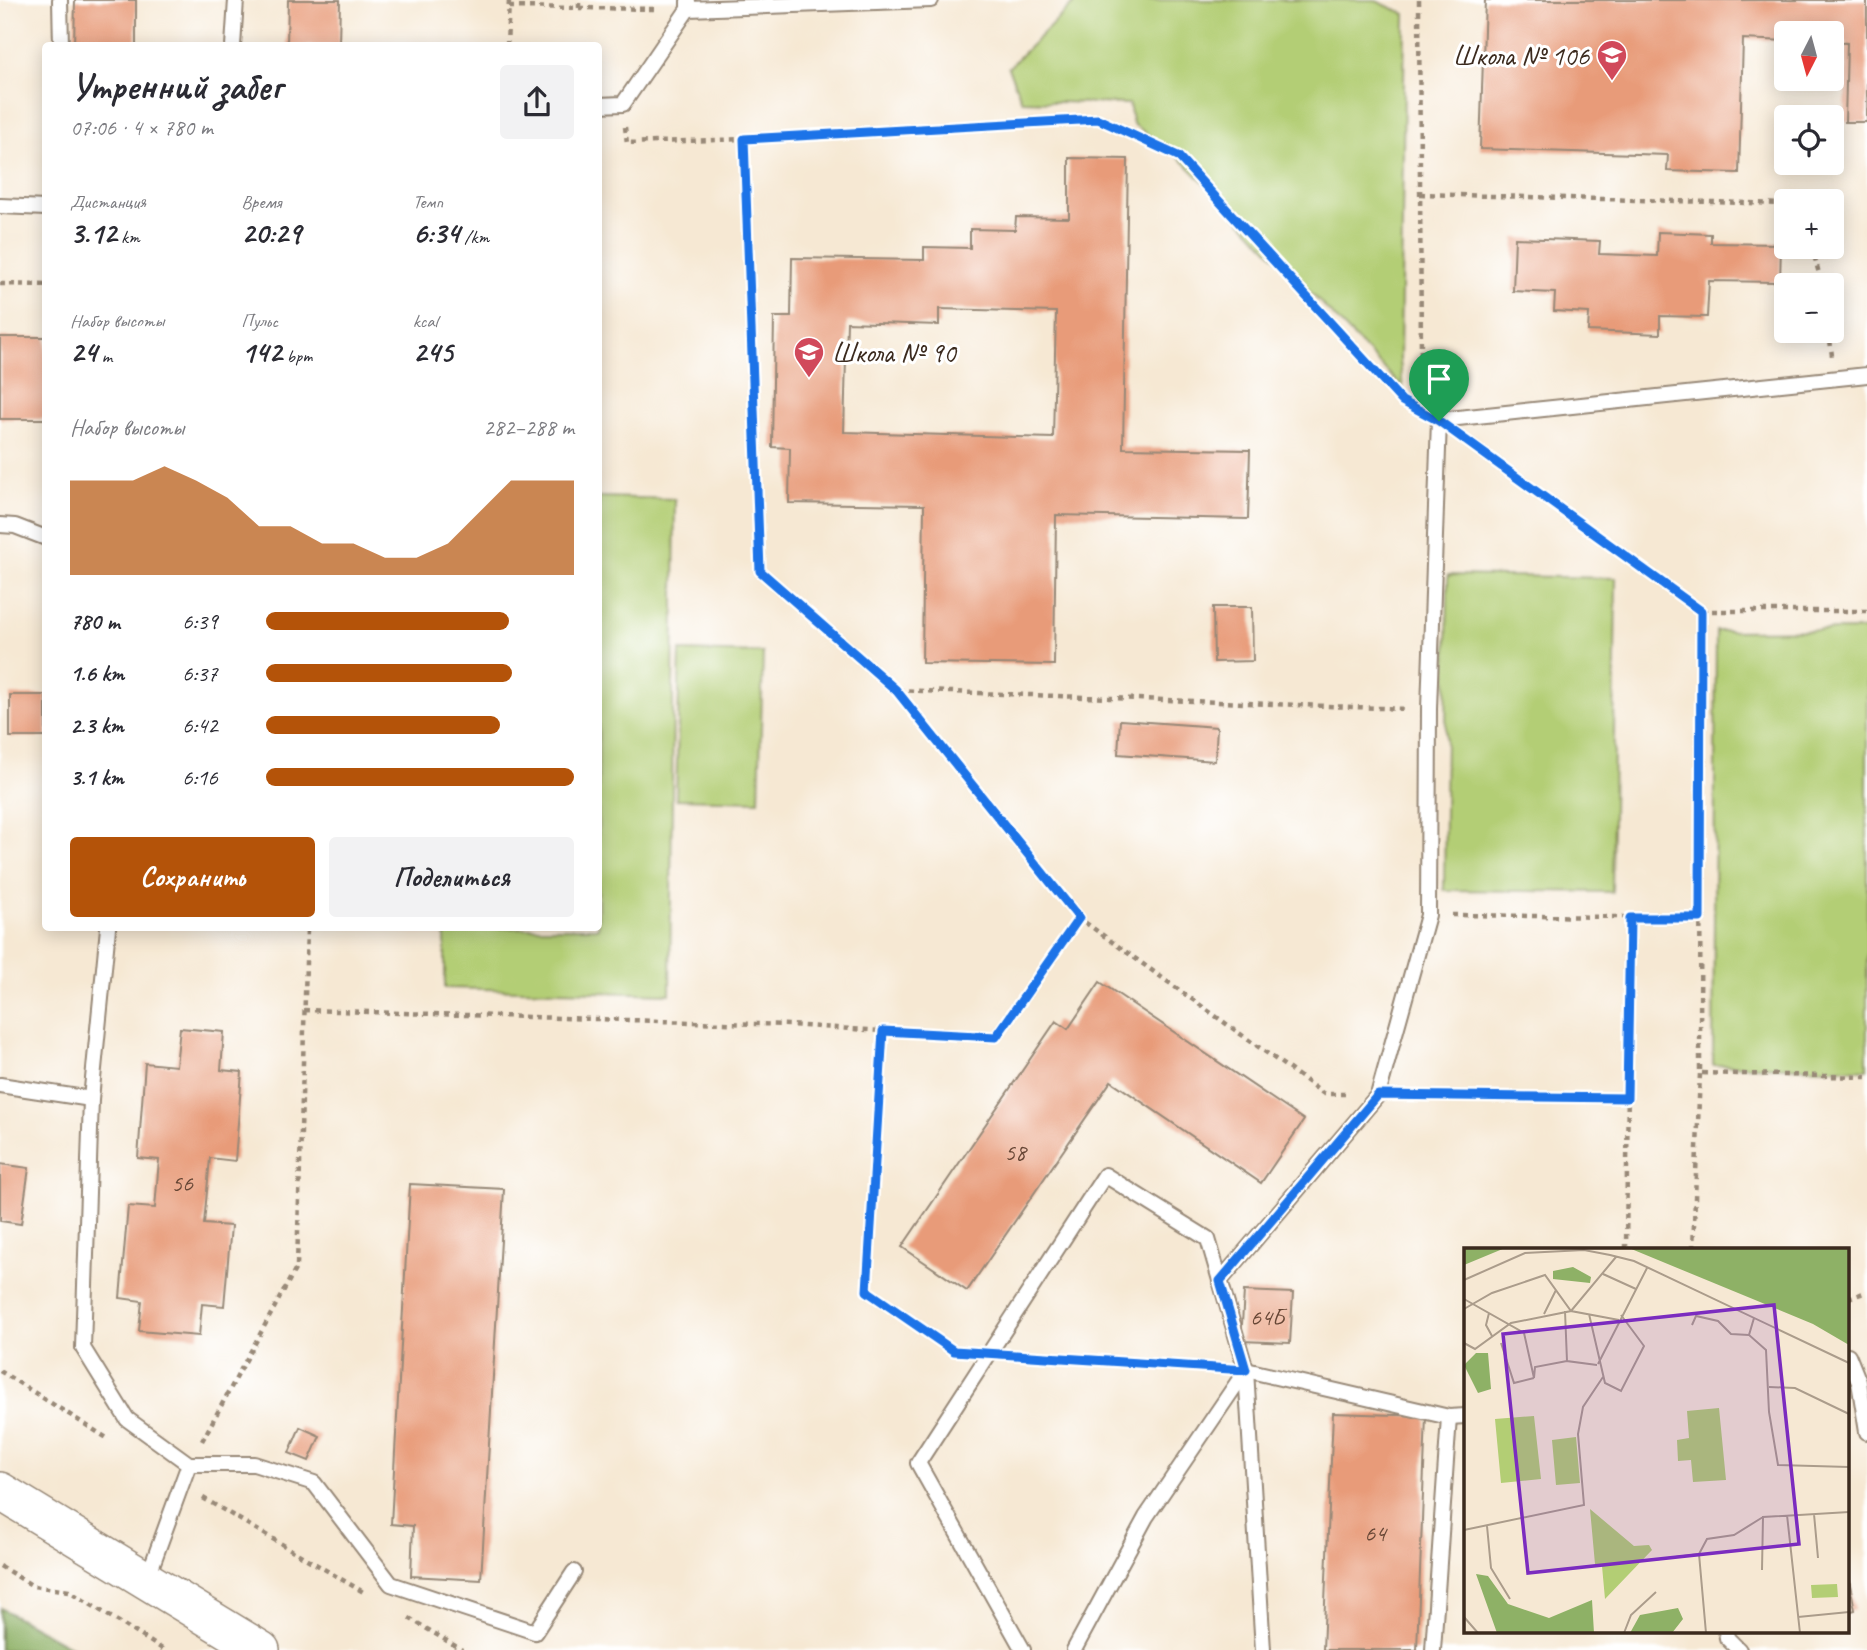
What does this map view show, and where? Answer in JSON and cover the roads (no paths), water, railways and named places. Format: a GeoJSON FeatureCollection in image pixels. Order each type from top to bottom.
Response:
{"type":"FeatureCollection","features":[{"type":"Feature","properties":{"kind":"street"},"geometry":{"type":"LineString","coordinates":[[0,1491],[261,1650]]}},
{"type":"Feature","properties":{"kind":"lane"},"geometry":{"type":"LineString","coordinates":[[60,0],[61,42]]}},
{"type":"Feature","properties":{"kind":"lane"},"geometry":{"type":"LineString","coordinates":[[233,42],[236,0]]}},
{"type":"Feature","properties":{"kind":"lane"},"geometry":{"type":"LineString","coordinates":[[602,105],[623,104],[688,4],[931,0]]}},
{"type":"Feature","properties":{"kind":"lane"},"geometry":{"type":"LineString","coordinates":[[0,206],[42,208]]}},
{"type":"Feature","properties":{"kind":"lane"},"geometry":{"type":"LineString","coordinates":[[1220,1281],[1378,1095],[1428,915],[1429,709],[1439,421],[1867,375]]}},
{"type":"Feature","properties":{"kind":"lane"},"geometry":{"type":"LineString","coordinates":[[0,525],[15,526],[42,536]]}},
{"type":"Feature","properties":{"kind":"lane"},"geometry":{"type":"LineString","coordinates":[[108,931],[91,1099],[83,1348],[127,1419],[189,1464],[254,1464],[314,1483],[391,1584],[535,1632],[575,1572]]}},
{"type":"Feature","properties":{"kind":"lane"},"geometry":{"type":"LineString","coordinates":[[0,1085],[91,1099]]}},
{"type":"Feature","properties":{"kind":"lane"},"geometry":{"type":"LineString","coordinates":[[1023,1650],[918,1462],[1105,1175],[1208,1239],[1246,1370],[1263,1650]]}},
{"type":"Feature","properties":{"kind":"lane"},"geometry":{"type":"LineString","coordinates":[[1850,1360],[1859,1382],[1867,1432]]}},
{"type":"Feature","properties":{"kind":"lane"},"geometry":{"type":"LineString","coordinates":[[1246,1370],[1449,1417],[1464,1416]]}},
{"type":"Feature","properties":{"kind":"lane"},"geometry":{"type":"LineString","coordinates":[[1074,1650],[1146,1517],[1246,1370]]}},
{"type":"Feature","properties":{"kind":"lane"},"geometry":{"type":"LineString","coordinates":[[1433,1650],[1449,1417]]}},
{"type":"Feature","properties":{"kind":"lane"},"geometry":{"type":"LineString","coordinates":[[146,1580],[189,1464]]}},
{"type":"Feature","properties":{"kind":"lane"},"geometry":{"type":"LineString","coordinates":[[1726,1632],[1727,1638],[1739,1650]]}},
{"type":"Feature","properties":{"kind":"place","name":"Школа № 106"},"geometry":{"type":"Point","coordinates":[1612,82]}},
{"type":"Feature","properties":{"kind":"place","name":"Школа № 90"},"geometry":{"type":"Point","coordinates":[809,379]}}]}
